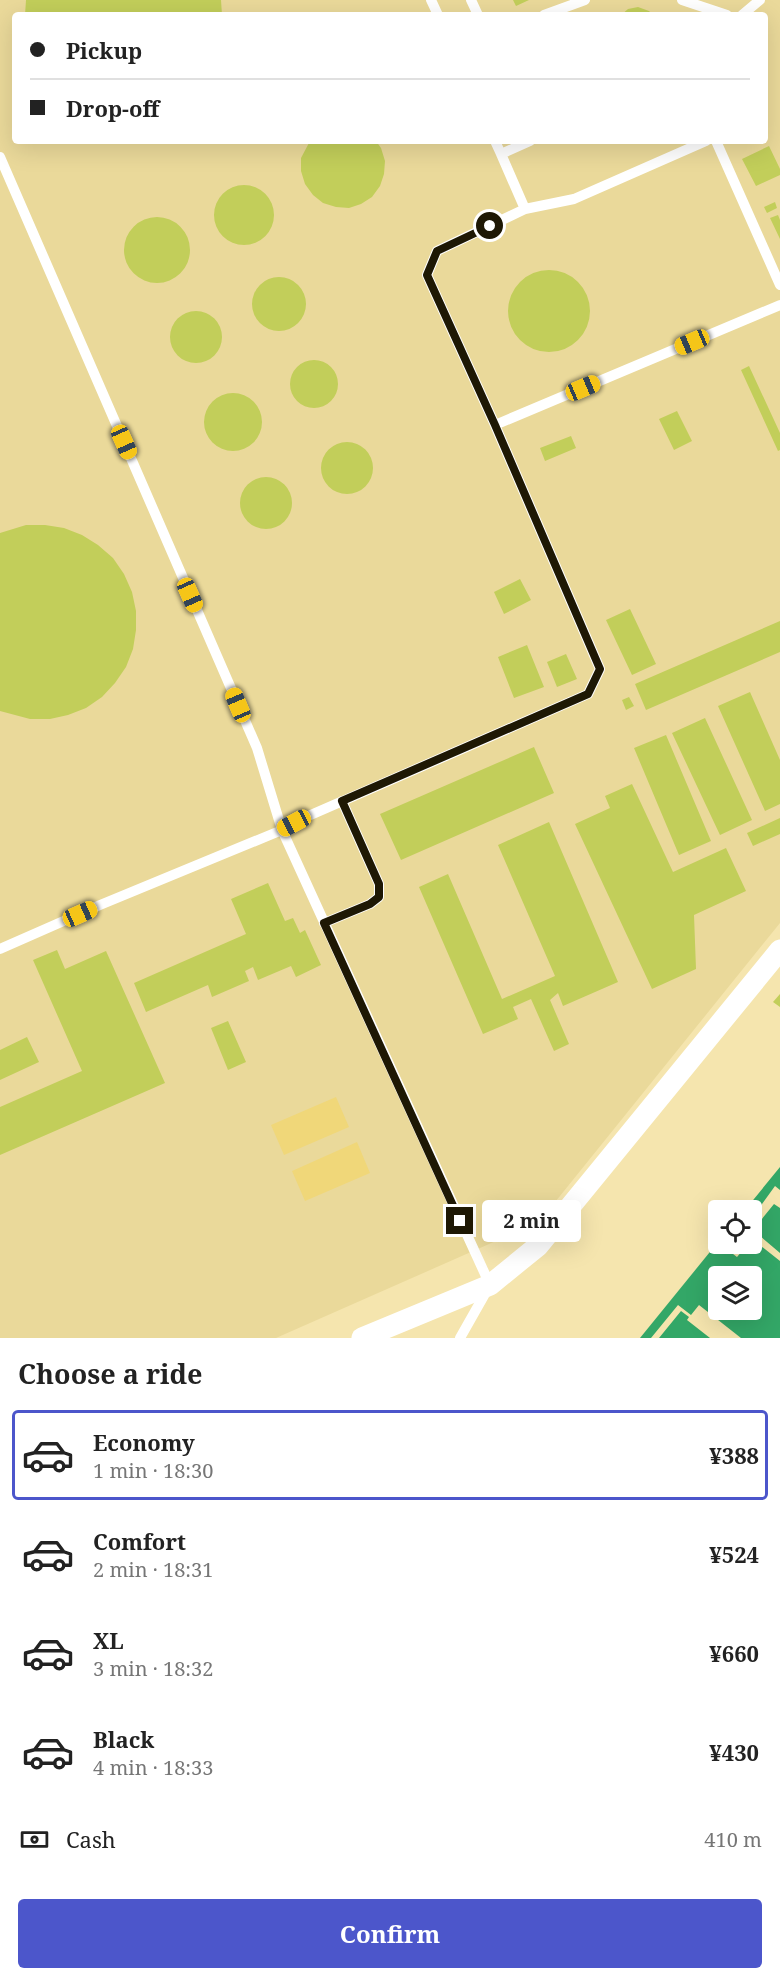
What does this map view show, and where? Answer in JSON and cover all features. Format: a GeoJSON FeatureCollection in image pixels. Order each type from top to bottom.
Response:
{"type":"FeatureCollection","features":[{"type":"Feature","properties":{"kind":"street"},"geometry":{"type":"LineString","coordinates":[[362,1338],[490,1285],[538,1246],[780,950]]}},
{"type":"Feature","properties":{"kind":"lane"},"geometry":{"type":"LineString","coordinates":[[552,12],[585,0]]}},
{"type":"Feature","properties":{"kind":"lane"},"geometry":{"type":"LineString","coordinates":[[682,0],[718,12]]}},
{"type":"Feature","properties":{"kind":"lane"},"geometry":{"type":"LineString","coordinates":[[746,12],[760,0]]}},
{"type":"Feature","properties":{"kind":"lane"},"geometry":{"type":"LineString","coordinates":[[496,144],[525,209]]}},
{"type":"Feature","properties":{"kind":"lane"},"geometry":{"type":"LineString","coordinates":[[501,154],[523,144]]}},
{"type":"Feature","properties":{"kind":"lane"},"geometry":{"type":"LineString","coordinates":[[0,949],[282,830],[342,801],[588,694],[600,669],[495,425],[427,275],[437,251],[525,209],[574,199],[699,144]]}},
{"type":"Feature","properties":{"kind":"lane"},"geometry":{"type":"LineString","coordinates":[[718,144],[780,285]]}},
{"type":"Feature","properties":{"kind":"lane"},"geometry":{"type":"LineString","coordinates":[[0,157],[257,748],[282,830],[490,1285],[460,1338]]}},
{"type":"Feature","properties":{"kind":"lane"},"geometry":{"type":"LineString","coordinates":[[495,425],[780,304]]}},
{"type":"Feature","properties":{"kind":"lane"},"geometry":{"type":"LineString","coordinates":[[324,923],[370,904],[379,897],[379,884],[342,801]]}},
{"type":"Feature","properties":{"kind":"shaded area"},"geometry":{"type":"Polygon","coordinates":[[[0,0],[780,0],[780,923],[539,1222],[276,1338],[0,1338],[0,0]]]}},
{"type":"Feature","properties":{"kind":"shaded area"},"geometry":{"type":"Polygon","coordinates":[[[336,1097],[349,1127],[284,1155],[271,1125],[336,1097]]]}},
{"type":"Feature","properties":{"kind":"shaded area"},"geometry":{"type":"Polygon","coordinates":[[[357,1142],[370,1173],[305,1201],[292,1171],[357,1142]]]}},
{"type":"Feature","properties":{"kind":"shaded area"},"geometry":{"type":"Polygon","coordinates":[[[780,1167],[780,1338],[640,1338],[708,1254],[762,1254],[762,1200],[753,1200],[780,1167]]]}},
{"type":"Feature","properties":{"kind":"pier"},"geometry":{"type":"Polygon","coordinates":[[[775,1186],[780,1190],[780,1208],[774,1204],[762,1219],[762,1204],[775,1186]]]}},
{"type":"Feature","properties":{"kind":"pier"},"geometry":{"type":"Polygon","coordinates":[[[762,1238],[780,1253],[780,1261],[762,1247],[762,1238]]]}},
{"type":"Feature","properties":{"kind":"pier"},"geometry":{"type":"Polygon","coordinates":[[[678,1305],[691,1315],[699,1305],[708,1312],[708,1320],[718,1320],[741,1338],[710,1338],[687,1320],[689,1317],[681,1311],[659,1338],[651,1338],[678,1305]]]}},
{"type":"Feature","properties":{"kind":"building"},"geometry":{"type":"Polygon","coordinates":[[[26,0],[221,0],[222,12],[25,12],[26,0]]]}},
{"type":"Feature","properties":{"kind":"building"},"geometry":{"type":"Polygon","coordinates":[[[513,0],[529,0],[516,6],[513,0]]]}},
{"type":"Feature","properties":{"kind":"building"},"geometry":{"type":"Polygon","coordinates":[[[638,7],[650,12],[624,12],[638,7]]]}},
{"type":"Feature","properties":{"kind":"building"},"geometry":{"type":"Polygon","coordinates":[[[308,144],[378,144],[385,161],[384,174],[380,186],[372,197],[349,208],[336,207],[323,203],[305,184],[301,171],[301,158],[308,144]]]}},
{"type":"Feature","properties":{"kind":"building"},"geometry":{"type":"Polygon","coordinates":[[[769,146],[780,169],[780,175],[756,186],[742,159],[769,146]]]}},
{"type":"Feature","properties":{"kind":"building"},"geometry":{"type":"Polygon","coordinates":[[[238,185],[250,185],[266,193],[272,203],[274,215],[272,227],[266,237],[250,245],[238,245],[222,237],[214,221],[214,209],[222,193],[238,185]]]}},
{"type":"Feature","properties":{"kind":"building"},"geometry":{"type":"Polygon","coordinates":[[[775,202],[777,208],[767,213],[764,207],[775,202]]]}},
{"type":"Feature","properties":{"kind":"building"},"geometry":{"type":"Polygon","coordinates":[[[778,215],[780,220],[780,239],[770,218],[778,215]]]}},
{"type":"Feature","properties":{"kind":"building"},"geometry":{"type":"Polygon","coordinates":[[[157,217],[170,219],[180,227],[188,237],[190,250],[188,263],[180,273],[170,281],[157,283],[144,281],[134,273],[126,263],[124,250],[126,237],[134,227],[144,219],[157,217]]]}},
{"type":"Feature","properties":{"kind":"building"},"geometry":{"type":"Polygon","coordinates":[[[549,270],[565,273],[578,282],[587,295],[590,311],[587,327],[578,340],[565,349],[549,352],[533,349],[520,340],[511,327],[508,311],[511,295],[520,282],[533,273],[549,270]]]}},
{"type":"Feature","properties":{"kind":"building"},"geometry":{"type":"Polygon","coordinates":[[[274,277],[284,277],[294,281],[302,289],[306,304],[302,319],[294,327],[284,331],[274,331],[264,327],[256,319],[252,309],[252,299],[256,289],[264,281],[274,277]]]}},
{"type":"Feature","properties":{"kind":"building"},"geometry":{"type":"Polygon","coordinates":[[[196,311],[206,313],[214,319],[220,327],[222,337],[220,347],[214,355],[206,361],[196,363],[186,361],[178,355],[172,347],[170,337],[172,327],[178,319],[186,313],[196,311]]]}},
{"type":"Feature","properties":{"kind":"building"},"geometry":{"type":"Polygon","coordinates":[[[314,360],[331,367],[338,384],[331,401],[314,408],[297,401],[290,384],[297,367],[314,360]]]}},
{"type":"Feature","properties":{"kind":"building"},"geometry":{"type":"Polygon","coordinates":[[[749,366],[780,433],[780,450],[778,451],[741,370],[749,366]]]}},
{"type":"Feature","properties":{"kind":"building"},"geometry":{"type":"Polygon","coordinates":[[[233,393],[249,398],[257,406],[262,422],[257,438],[249,446],[233,451],[217,446],[209,438],[204,422],[209,406],[217,398],[233,393]]]}},
{"type":"Feature","properties":{"kind":"building"},"geometry":{"type":"Polygon","coordinates":[[[677,411],[692,441],[674,450],[659,419],[677,411]]]}},
{"type":"Feature","properties":{"kind":"building"},"geometry":{"type":"Polygon","coordinates":[[[571,436],[576,448],[545,461],[540,448],[571,436]]]}},
{"type":"Feature","properties":{"kind":"building"},"geometry":{"type":"Polygon","coordinates":[[[347,442],[357,444],[365,450],[371,458],[373,468],[371,478],[365,486],[357,492],[347,494],[337,492],[329,486],[323,478],[321,468],[323,458],[329,450],[337,444],[347,442]]]}},
{"type":"Feature","properties":{"kind":"building"},"geometry":{"type":"Polygon","coordinates":[[[266,477],[276,479],[284,485],[290,493],[292,503],[290,513],[284,521],[276,527],[266,529],[256,527],[248,521],[242,513],[240,503],[242,493],[248,485],[256,479],[266,477]]]}},
{"type":"Feature","properties":{"kind":"building"},"geometry":{"type":"Polygon","coordinates":[[[26,525],[64,528],[98,545],[113,558],[124,574],[132,592],[136,611],[133,649],[126,667],[115,683],[102,697],[86,708],[50,719],[30,719],[0,711],[0,533],[26,525]]]}},
{"type":"Feature","properties":{"kind":"building"},"geometry":{"type":"Polygon","coordinates":[[[520,579],[531,600],[504,614],[494,592],[520,579]]]}},
{"type":"Feature","properties":{"kind":"building"},"geometry":{"type":"Polygon","coordinates":[[[630,609],[656,664],[632,675],[606,620],[630,609]]]}},
{"type":"Feature","properties":{"kind":"building"},"geometry":{"type":"Polygon","coordinates":[[[780,621],[780,652],[646,710],[635,684],[780,621]]]}},
{"type":"Feature","properties":{"kind":"building"},"geometry":{"type":"Polygon","coordinates":[[[527,645],[544,687],[514,698],[498,657],[527,645]]]}},
{"type":"Feature","properties":{"kind":"building"},"geometry":{"type":"Polygon","coordinates":[[[566,654],[577,679],[557,687],[547,662],[566,654]]]}},
{"type":"Feature","properties":{"kind":"building"},"geometry":{"type":"Polygon","coordinates":[[[750,692],[780,760],[780,804],[765,811],[718,706],[750,692]]]}},
{"type":"Feature","properties":{"kind":"building"},"geometry":{"type":"Polygon","coordinates":[[[629,697],[634,706],[626,710],[622,700],[629,697]]]}},
{"type":"Feature","properties":{"kind":"building"},"geometry":{"type":"Polygon","coordinates":[[[705,718],[752,820],[720,835],[672,733],[705,718]]]}},
{"type":"Feature","properties":{"kind":"building"},"geometry":{"type":"Polygon","coordinates":[[[666,735],[711,841],[679,855],[634,748],[666,735]]]}},
{"type":"Feature","properties":{"kind":"building"},"geometry":{"type":"Polygon","coordinates":[[[534,747],[554,793],[401,860],[380,814],[534,747]]]}},
{"type":"Feature","properties":{"kind":"building"},"geometry":{"type":"Polygon","coordinates":[[[632,784],[673,872],[726,848],[746,891],[694,915],[696,969],[652,989],[575,824],[610,808],[605,796],[632,784]]]}},
{"type":"Feature","properties":{"kind":"building"},"geometry":{"type":"Polygon","coordinates":[[[780,818],[780,834],[753,846],[747,833],[780,818]]]}},
{"type":"Feature","properties":{"kind":"building"},"geometry":{"type":"Polygon","coordinates":[[[549,822],[618,982],[563,1006],[558,993],[550,1000],[569,1044],[554,1051],[531,999],[513,1007],[518,1019],[483,1034],[419,887],[448,874],[502,999],[555,976],[498,845],[549,822]]]}},
{"type":"Feature","properties":{"kind":"building"},"geometry":{"type":"Polygon","coordinates":[[[268,883],[285,921],[293,918],[300,933],[305,930],[321,965],[296,977],[291,966],[258,980],[253,967],[245,971],[249,981],[212,997],[208,985],[146,1012],[134,983],[246,934],[231,899],[268,883]]]}},
{"type":"Feature","properties":{"kind":"building"},"geometry":{"type":"Polygon","coordinates":[[[57,950],[65,969],[106,951],[165,1083],[0,1155],[0,1107],[82,1071],[33,960],[57,950]]]}},
{"type":"Feature","properties":{"kind":"building"},"geometry":{"type":"Polygon","coordinates":[[[780,994],[780,1007],[773,1002],[780,994]]]}},
{"type":"Feature","properties":{"kind":"building"},"geometry":{"type":"Polygon","coordinates":[[[228,1021],[246,1062],[228,1070],[211,1028],[228,1021]]]}},
{"type":"Feature","properties":{"kind":"building"},"geometry":{"type":"Polygon","coordinates":[[[27,1037],[39,1062],[0,1080],[0,1050],[27,1037]]]}},
{"type":"Feature","properties":{"kind":"route"},"geometry":{"type":"LineString","coordinates":[[460,1221],[324,923],[370,904],[379,897],[379,884],[342,801],[588,694],[600,669],[495,425],[427,275],[437,251],[490,226]]}}]}
